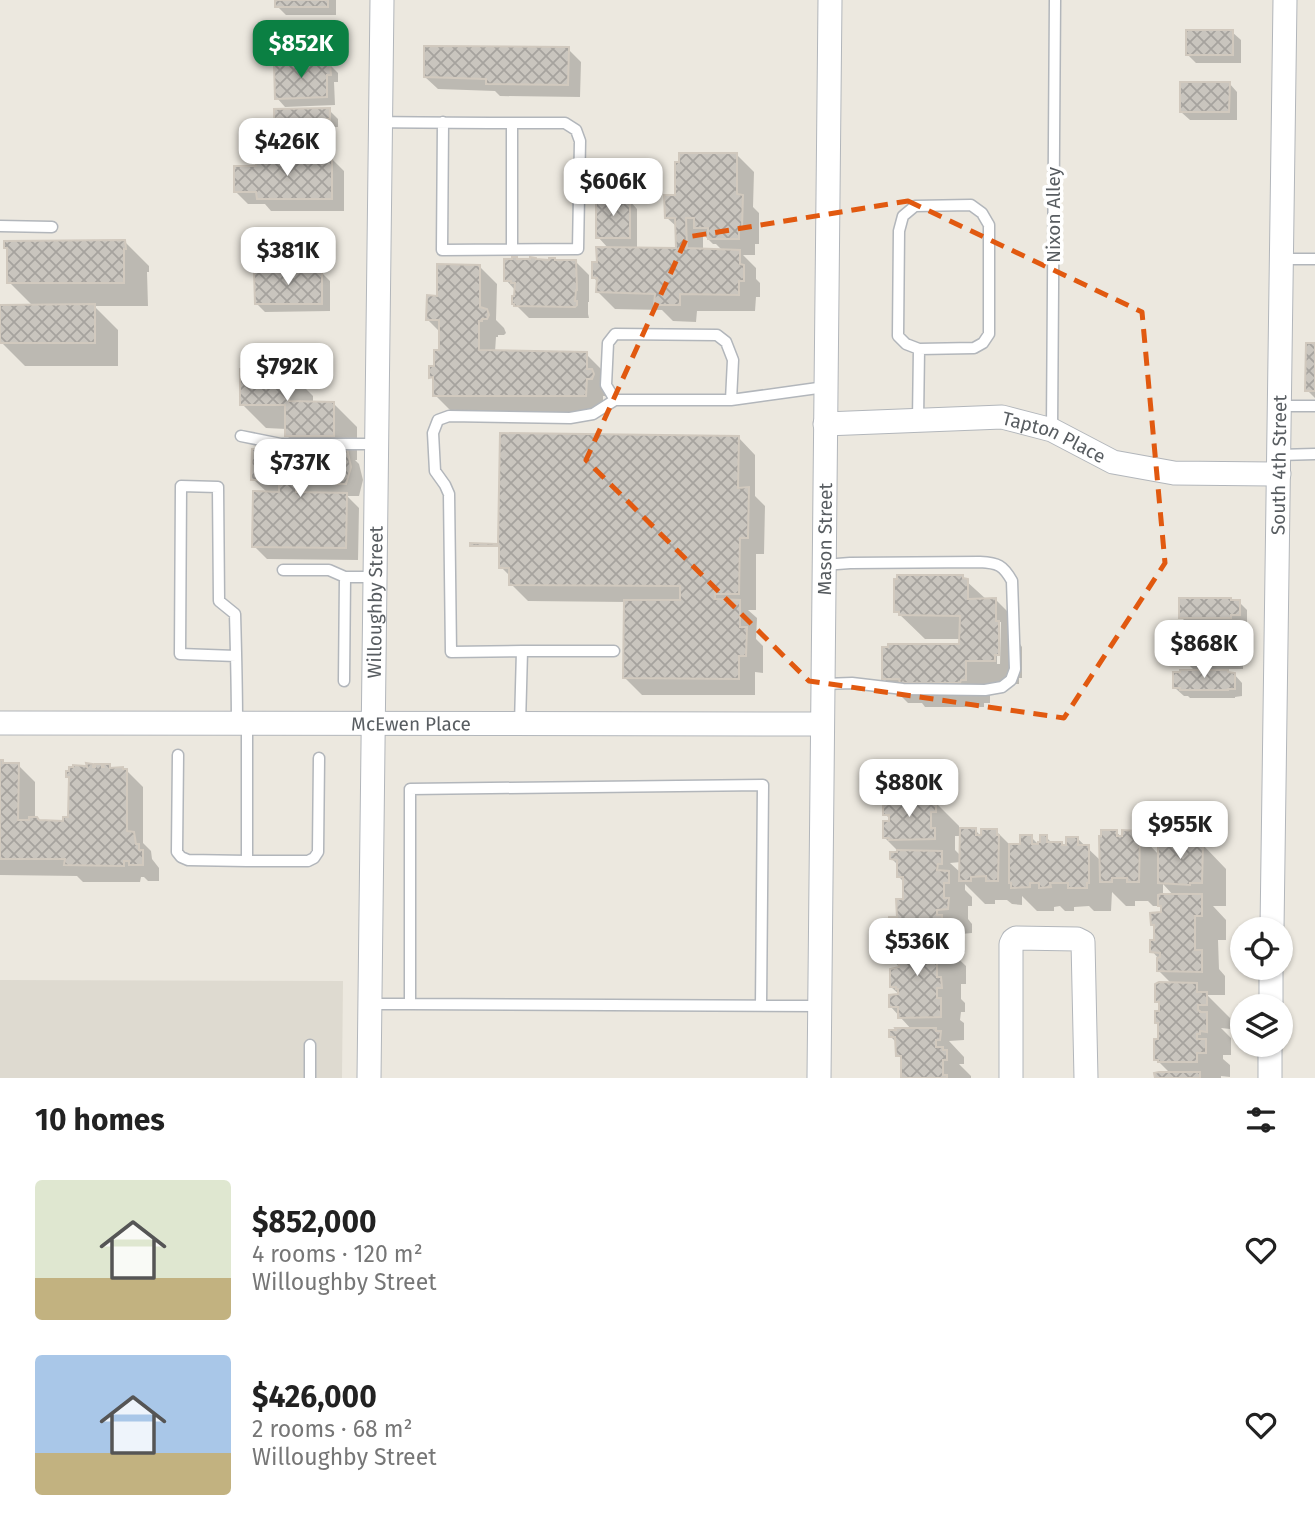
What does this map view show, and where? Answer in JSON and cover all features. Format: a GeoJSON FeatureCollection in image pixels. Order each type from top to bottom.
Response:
{"type":"FeatureCollection","features":[{"type":"Feature","properties":{"kind":"street","name":"Willoughby Street"},"geometry":{"type":"LineString","coordinates":[[369,1078],[382,0]]}},
{"type":"Feature","properties":{"kind":"street","name":"Mason Street"},"geometry":{"type":"LineString","coordinates":[[820,1078],[830,0]]}},
{"type":"Feature","properties":{"kind":"street","name":"South 4th Street"},"geometry":{"type":"LineString","coordinates":[[1272,917],[1286,0]]}},
{"type":"Feature","properties":{"kind":"street","name":"Tapton Place"},"geometry":{"type":"LineString","coordinates":[[825,424],[1002,417],[1052,430],[1113,462],[1174,473],[1279,465]]}},
{"type":"Feature","properties":{"kind":"street","name":"McEwen Place"},"geometry":{"type":"LineString","coordinates":[[0,723],[822,724]]}},
{"type":"Feature","properties":{"kind":"street"},"geometry":{"type":"LineString","coordinates":[[1011,1078],[1011,944],[1016,938],[1077,939],[1083,942],[1086,1078]]}},
{"type":"Feature","properties":{"kind":"street"},"geometry":{"type":"LineString","coordinates":[[1269,1078],[1270,1057]]}},
{"type":"Feature","properties":{"kind":"lane","name":"Nixon Alley"},"geometry":{"type":"LineString","coordinates":[[1052,430],[1055,0]]}},
{"type":"Feature","properties":{"kind":"lane"},"geometry":{"type":"LineString","coordinates":[[380,122],[443,122],[565,123],[576,130],[580,141],[578,248],[442,250],[443,122]]}},
{"type":"Feature","properties":{"kind":"lane"},"geometry":{"type":"LineString","coordinates":[[512,123],[512,249]]}},
{"type":"Feature","properties":{"kind":"lane"},"geometry":{"type":"LineString","coordinates":[[971,205],[982,213],[989,225],[989,334],[974,348],[919,349],[906,344],[898,337],[899,231],[903,216],[915,206],[971,205]]}},
{"type":"Feature","properties":{"kind":"lane"},"geometry":{"type":"LineString","coordinates":[[0,226],[52,227]]}},
{"type":"Feature","properties":{"kind":"lane"},"geometry":{"type":"LineString","coordinates":[[1283,259],[1315,259]]}},
{"type":"Feature","properties":{"kind":"lane"},"geometry":{"type":"LineString","coordinates":[[615,400],[606,385],[608,343],[615,334],[717,335],[726,342],[733,360],[731,400]]}},
{"type":"Feature","properties":{"kind":"lane"},"geometry":{"type":"LineString","coordinates":[[918,420],[919,349]]}},
{"type":"Feature","properties":{"kind":"lane"},"geometry":{"type":"LineString","coordinates":[[614,652],[451,652],[449,494],[435,471],[433,433],[438,420],[449,416],[570,418],[593,414],[615,400],[731,400],[825,387]]}},
{"type":"Feature","properties":{"kind":"lane"},"geometry":{"type":"LineString","coordinates":[[1280,406],[1315,406]]}},
{"type":"Feature","properties":{"kind":"lane"},"geometry":{"type":"LineString","coordinates":[[241,436],[281,444],[376,444]]}},
{"type":"Feature","properties":{"kind":"lane"},"geometry":{"type":"LineString","coordinates":[[1279,465],[1315,454]]}},
{"type":"Feature","properties":{"kind":"lane"},"geometry":{"type":"LineString","coordinates":[[236,656],[180,654],[181,486],[218,487],[219,601],[236,614],[247,860]]}},
{"type":"Feature","properties":{"kind":"lane"},"geometry":{"type":"LineString","coordinates":[[824,565],[980,562],[994,563],[1006,569],[1012,581],[1014,669],[1011,680],[1002,687],[985,690],[824,684]]}},
{"type":"Feature","properties":{"kind":"lane"},"geometry":{"type":"LineString","coordinates":[[283,570],[328,570],[345,577],[375,577]]}},
{"type":"Feature","properties":{"kind":"lane"},"geometry":{"type":"LineString","coordinates":[[344,681],[345,577]]}},
{"type":"Feature","properties":{"kind":"lane"},"geometry":{"type":"LineString","coordinates":[[520,724],[522,651]]}},
{"type":"Feature","properties":{"kind":"lane"},"geometry":{"type":"LineString","coordinates":[[178,755],[177,852],[188,860],[308,861],[314,858],[318,852],[319,758]]}},
{"type":"Feature","properties":{"kind":"lane"},"geometry":{"type":"LineString","coordinates":[[410,1004],[410,789],[763,785],[761,1005]]}},
{"type":"Feature","properties":{"kind":"lane"},"geometry":{"type":"LineString","coordinates":[[370,1004],[820,1006]]}},
{"type":"Feature","properties":{"kind":"lane"},"geometry":{"type":"LineString","coordinates":[[310,1045],[310,1078]]}},
{"type":"Feature","properties":{"kind":"highlighted area"},"geometry":{"type":"Polygon","coordinates":[[[908,201],[1142,312],[1165,563],[1064,718],[809,681],[586,460],[687,237],[908,201]]]}},
{"type":"Feature","properties":{"kind":"shaded area"},"geometry":{"type":"Polygon","coordinates":[[[0,980],[343,981],[342,1078],[0,1078],[0,980]]]}},
{"type":"Feature","properties":{"kind":"building"},"geometry":{"type":"Polygon","coordinates":[[[275,0],[328,0],[328,7],[275,7],[275,0]]]}},
{"type":"Feature","properties":{"kind":"building"},"geometry":{"type":"Polygon","coordinates":[[[1186,30],[1233,30],[1233,55],[1186,55],[1186,30]]]}},
{"type":"Feature","properties":{"kind":"building"},"geometry":{"type":"Polygon","coordinates":[[[424,46],[569,47],[568,85],[486,84],[486,79],[424,77],[424,46]]]}},
{"type":"Feature","properties":{"kind":"building"},"geometry":{"type":"Polygon","coordinates":[[[291,60],[330,63],[327,97],[275,99],[274,64],[291,64],[291,60]]]}},
{"type":"Feature","properties":{"kind":"building"},"geometry":{"type":"Polygon","coordinates":[[[1180,82],[1230,82],[1229,112],[1180,112],[1180,82]]]}},
{"type":"Feature","properties":{"kind":"building"},"geometry":{"type":"Polygon","coordinates":[[[330,108],[330,119],[326,119],[326,144],[275,145],[274,109],[330,108]]]}},
{"type":"Feature","properties":{"kind":"building"},"geometry":{"type":"Polygon","coordinates":[[[679,153],[737,153],[737,194],[743,195],[739,239],[708,239],[708,228],[694,228],[694,218],[686,218],[687,248],[740,250],[744,281],[739,281],[739,295],[680,294],[680,305],[654,305],[655,294],[596,292],[597,278],[592,278],[592,262],[597,262],[596,247],[676,248],[675,218],[665,218],[664,195],[675,195],[675,162],[679,162],[679,153]]]}},
{"type":"Feature","properties":{"kind":"building"},"geometry":{"type":"Polygon","coordinates":[[[257,156],[332,156],[332,199],[257,199],[256,192],[234,192],[234,166],[256,166],[257,156]]]}},
{"type":"Feature","properties":{"kind":"building"},"geometry":{"type":"Polygon","coordinates":[[[596,198],[630,198],[630,238],[596,238],[596,198]]]}},
{"type":"Feature","properties":{"kind":"building"},"geometry":{"type":"Polygon","coordinates":[[[125,240],[124,283],[7,283],[7,248],[4,248],[4,241],[125,240]]]}},
{"type":"Feature","properties":{"kind":"building"},"geometry":{"type":"Polygon","coordinates":[[[512,257],[576,260],[577,305],[514,306],[512,296],[515,283],[504,281],[504,259],[512,257]]]}},
{"type":"Feature","properties":{"kind":"building"},"geometry":{"type":"Polygon","coordinates":[[[437,264],[480,265],[480,307],[487,309],[489,315],[487,319],[479,321],[479,350],[587,352],[587,369],[592,369],[594,374],[592,379],[587,379],[586,396],[433,396],[433,377],[429,378],[429,366],[434,366],[434,350],[439,350],[439,320],[426,320],[427,295],[437,296],[437,264]]]}},
{"type":"Feature","properties":{"kind":"building"},"geometry":{"type":"Polygon","coordinates":[[[322,270],[322,304],[255,304],[254,271],[322,270]]]}},
{"type":"Feature","properties":{"kind":"building"},"geometry":{"type":"Polygon","coordinates":[[[95,304],[95,343],[0,343],[0,305],[95,304]]]}},
{"type":"Feature","properties":{"kind":"building"},"geometry":{"type":"Polygon","coordinates":[[[1306,343],[1315,343],[1315,391],[1305,391],[1306,343]]]}},
{"type":"Feature","properties":{"kind":"building"},"geometry":{"type":"Polygon","coordinates":[[[240,369],[289,370],[289,401],[334,402],[334,436],[285,436],[285,405],[240,405],[240,369]]]}},
{"type":"Feature","properties":{"kind":"building"},"geometry":{"type":"Polygon","coordinates":[[[500,433],[739,436],[738,488],[749,487],[748,538],[740,538],[739,594],[715,594],[715,599],[740,600],[740,627],[747,627],[746,656],[739,656],[739,679],[623,678],[624,600],[680,600],[680,586],[509,585],[509,568],[499,568],[499,546],[470,546],[470,543],[498,544],[500,433]]]}},
{"type":"Feature","properties":{"kind":"building"},"geometry":{"type":"Polygon","coordinates":[[[266,445],[273,446],[273,450],[347,449],[351,467],[346,484],[337,484],[337,481],[296,481],[296,492],[347,493],[346,548],[252,547],[253,491],[279,492],[279,480],[251,480],[252,449],[266,449],[266,445]]]}},
{"type":"Feature","properties":{"kind":"building"},"geometry":{"type":"Polygon","coordinates":[[[897,575],[963,575],[963,578],[968,579],[968,599],[996,598],[999,655],[995,655],[995,661],[966,661],[966,680],[961,680],[960,683],[900,683],[899,679],[882,679],[882,647],[888,647],[888,644],[959,644],[960,616],[899,615],[899,612],[894,612],[894,579],[897,579],[897,575]]]}},
{"type":"Feature","properties":{"kind":"building"},"geometry":{"type":"Polygon","coordinates":[[[1179,598],[1240,600],[1240,615],[1231,615],[1231,618],[1179,618],[1179,598]]]}},
{"type":"Feature","properties":{"kind":"building"},"geometry":{"type":"Polygon","coordinates":[[[1178,621],[1231,621],[1231,638],[1178,638],[1178,621]]]}},
{"type":"Feature","properties":{"kind":"building"},"geometry":{"type":"Polygon","coordinates":[[[1183,642],[1235,643],[1235,661],[1183,661],[1183,642]]]}},
{"type":"Feature","properties":{"kind":"building"},"geometry":{"type":"Polygon","coordinates":[[[1228,670],[1235,673],[1235,689],[1173,688],[1173,672],[1228,670]]]}},
{"type":"Feature","properties":{"kind":"building"},"geometry":{"type":"Polygon","coordinates":[[[0,760],[3,760],[3,763],[19,763],[18,820],[37,817],[39,820],[63,821],[63,817],[68,817],[69,777],[66,777],[66,771],[73,765],[87,767],[86,763],[95,767],[95,764],[102,764],[104,767],[103,764],[110,764],[110,768],[127,769],[127,831],[134,832],[139,850],[143,850],[143,865],[129,865],[129,861],[124,861],[124,866],[64,865],[65,859],[0,859],[0,760]]]}},
{"type":"Feature","properties":{"kind":"building"},"geometry":{"type":"Polygon","coordinates":[[[936,800],[936,812],[931,812],[931,828],[935,828],[935,839],[883,838],[883,821],[889,821],[889,815],[883,815],[883,801],[936,800]]]}},
{"type":"Feature","properties":{"kind":"building"},"geometry":{"type":"Polygon","coordinates":[[[960,828],[976,828],[976,835],[981,835],[981,829],[997,829],[998,881],[986,881],[986,876],[971,877],[971,881],[959,881],[960,828]]]}},
{"type":"Feature","properties":{"kind":"building"},"geometry":{"type":"Polygon","coordinates":[[[1101,830],[1117,830],[1117,836],[1122,836],[1122,830],[1137,831],[1140,836],[1139,882],[1127,882],[1127,878],[1112,878],[1112,882],[1100,882],[1101,830]]]}},
{"type":"Feature","properties":{"kind":"building"},"geometry":{"type":"Polygon","coordinates":[[[1172,833],[1185,833],[1185,842],[1203,843],[1202,883],[1158,883],[1158,842],[1172,842],[1172,833]]]}},
{"type":"Feature","properties":{"kind":"building"},"geometry":{"type":"Polygon","coordinates":[[[1020,835],[1032,835],[1032,844],[1040,842],[1040,835],[1047,835],[1047,842],[1062,842],[1062,845],[1066,845],[1066,837],[1078,837],[1078,845],[1089,845],[1087,888],[1068,888],[1068,883],[1050,883],[1051,887],[1039,888],[1039,883],[1030,883],[1030,887],[1011,888],[1009,844],[1020,844],[1020,835]]]}},
{"type":"Feature","properties":{"kind":"building"},"geometry":{"type":"Polygon","coordinates":[[[942,851],[942,864],[938,864],[937,870],[949,871],[949,883],[944,883],[944,898],[949,898],[948,909],[937,910],[937,915],[942,915],[942,928],[896,929],[896,926],[889,926],[889,917],[897,917],[896,899],[903,899],[903,877],[897,877],[897,860],[890,859],[890,852],[942,851]]]}},
{"type":"Feature","properties":{"kind":"building"},"geometry":{"type":"Polygon","coordinates":[[[1202,894],[1202,916],[1195,916],[1195,950],[1202,950],[1202,972],[1157,971],[1157,958],[1160,953],[1150,952],[1150,940],[1154,940],[1154,925],[1151,925],[1150,913],[1161,912],[1158,895],[1202,894]]]}},
{"type":"Feature","properties":{"kind":"building"},"geometry":{"type":"Polygon","coordinates":[[[899,939],[942,940],[942,960],[937,960],[937,977],[941,977],[942,988],[937,988],[937,998],[941,998],[941,1017],[898,1018],[898,1007],[889,1007],[889,995],[898,994],[896,987],[890,987],[890,969],[899,967],[899,961],[891,961],[891,948],[899,949],[899,939]]]}},
{"type":"Feature","properties":{"kind":"building"},"geometry":{"type":"Polygon","coordinates":[[[1197,983],[1197,992],[1207,992],[1207,1005],[1198,1005],[1198,1010],[1207,1012],[1207,1032],[1200,1031],[1200,1034],[1197,1034],[1197,1039],[1206,1039],[1206,1053],[1197,1053],[1197,1062],[1154,1060],[1154,1039],[1158,1039],[1155,1011],[1159,1011],[1159,1002],[1155,1002],[1155,984],[1197,983]]]}},
{"type":"Feature","properties":{"kind":"building"},"geometry":{"type":"Polygon","coordinates":[[[895,1028],[936,1028],[936,1031],[941,1031],[936,1047],[947,1050],[947,1060],[943,1060],[943,1075],[947,1075],[947,1078],[901,1078],[901,1056],[896,1056],[895,1037],[889,1037],[889,1030],[896,1030],[895,1028]]]}},
{"type":"Feature","properties":{"kind":"building"},"geometry":{"type":"Polygon","coordinates":[[[1200,1072],[1200,1078],[1155,1078],[1154,1073],[1200,1072]]]}}]}
